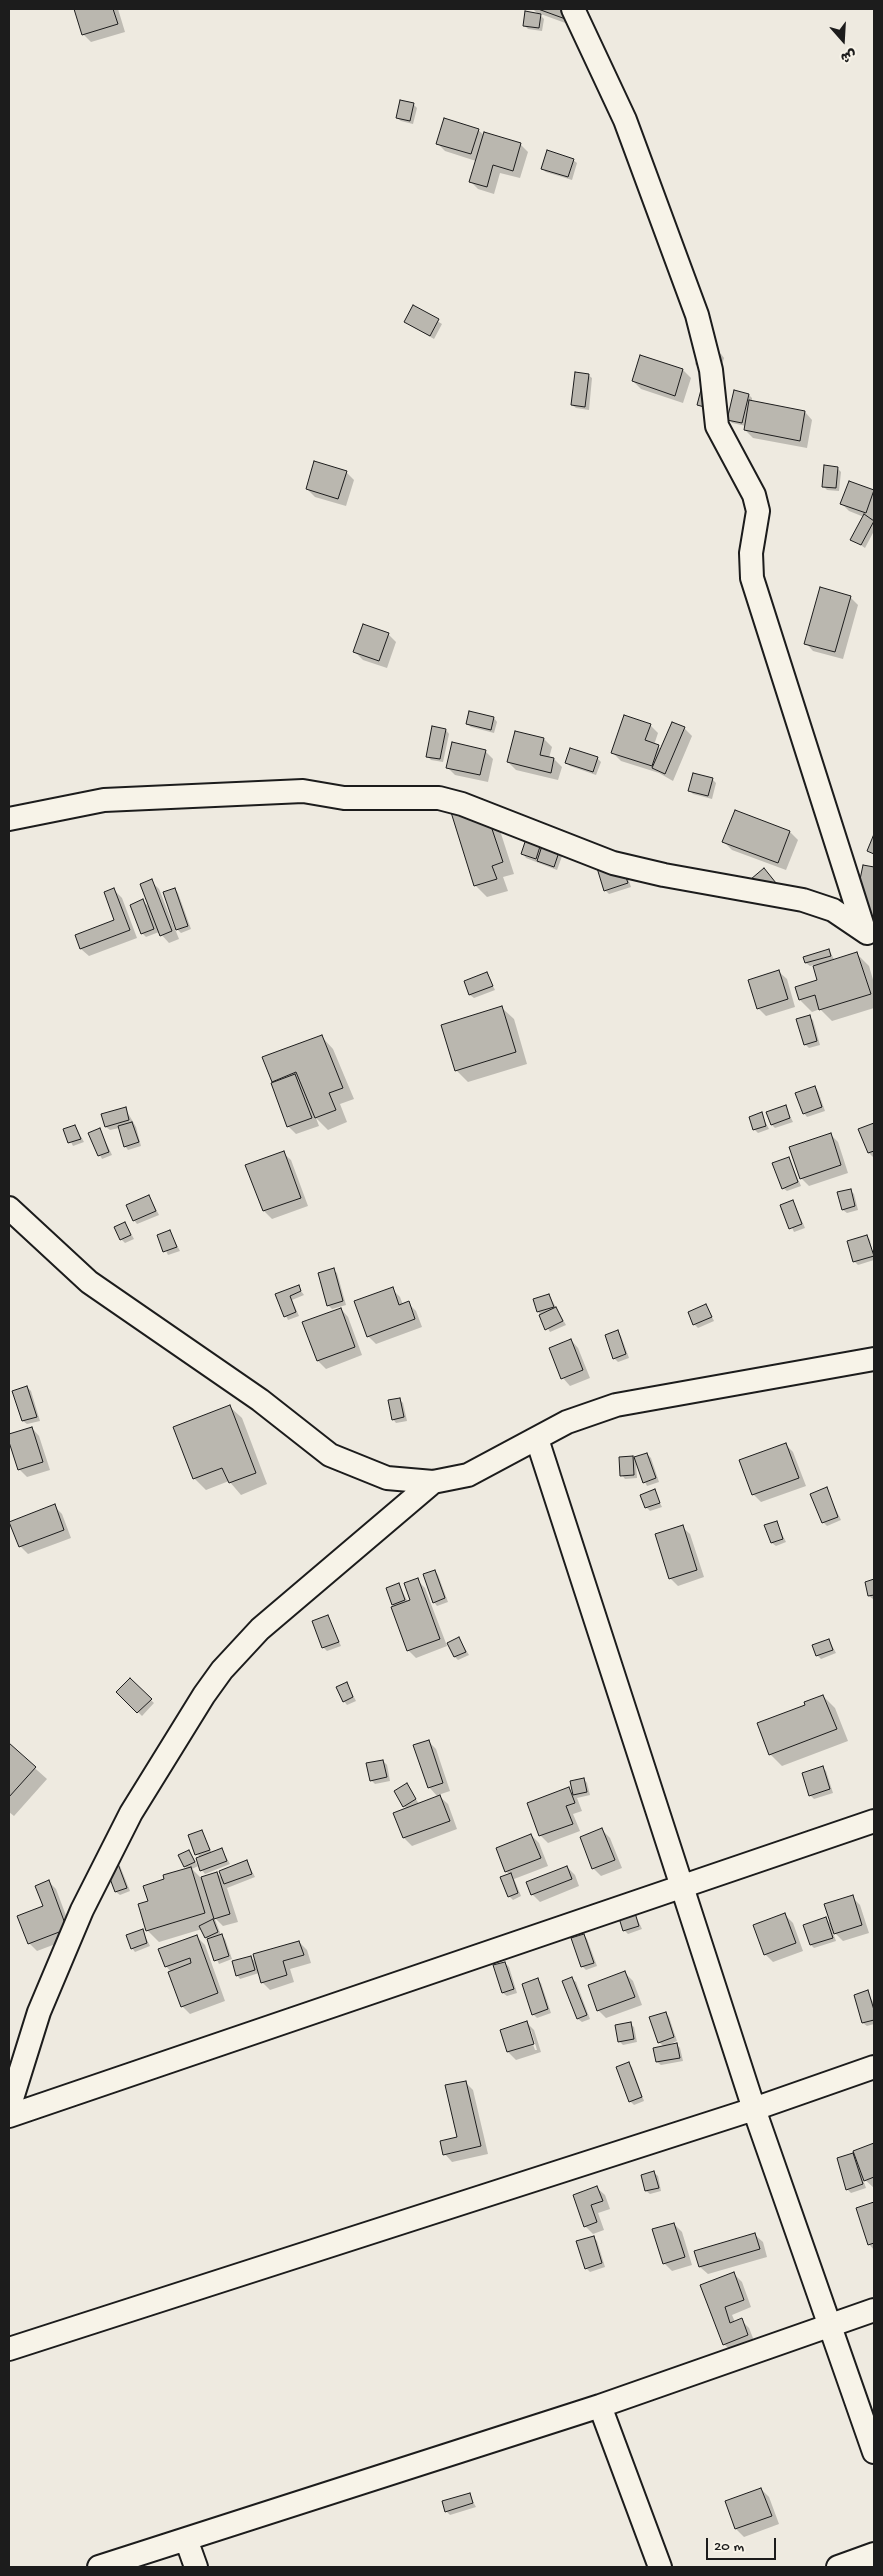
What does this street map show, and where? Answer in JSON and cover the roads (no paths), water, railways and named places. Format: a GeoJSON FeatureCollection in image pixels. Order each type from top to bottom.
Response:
{"type":"FeatureCollection","features":[{"type":"Feature","properties":{"kind":"street"},"geometry":{"type":"LineString","coordinates":[[573,9],[625,120],[697,314],[711,370],[717,426],[754,495],[758,511],[751,553],[752,578],[869,936]]}},
{"type":"Feature","properties":{"kind":"street"},"geometry":{"type":"LineString","coordinates":[[9,819],[104,800],[124,799],[303,791],[344,798],[439,798],[462,804],[613,863],[664,875],[803,900],[833,910],[869,936]]}},
{"type":"Feature","properties":{"kind":"street"},"geometry":{"type":"LineString","coordinates":[[9,1208],[89,1282],[260,1400],[330,1455],[387,1478],[434,1482],[468,1475],[567,1422],[616,1405],[874,1360]]}},
{"type":"Feature","properties":{"kind":"street"},"geometry":{"type":"LineString","coordinates":[[537,1439],[754,2109],[874,2452]]}},
{"type":"Feature","properties":{"kind":"street"},"geometry":{"type":"LineString","coordinates":[[9,2108],[39,2012],[82,1910],[131,1813],[204,1695],[222,1670],[260,1629],[434,1482]]}},
{"type":"Feature","properties":{"kind":"street"},"geometry":{"type":"LineString","coordinates":[[9,2116],[681,1885],[874,1821]]}},
{"type":"Feature","properties":{"kind":"street"},"geometry":{"type":"LineString","coordinates":[[9,2349],[754,2109],[874,2067]]}},
{"type":"Feature","properties":{"kind":"street"},"geometry":{"type":"LineString","coordinates":[[100,2567],[600,2406],[874,2310]]}},
{"type":"Feature","properties":{"kind":"street"},"geometry":{"type":"LineString","coordinates":[[600,2406],[660,2567]]}},
{"type":"Feature","properties":{"kind":"street"},"geometry":{"type":"LineString","coordinates":[[186,2539],[196,2567]]}},
{"type":"Feature","properties":{"kind":"street"},"geometry":{"type":"LineString","coordinates":[[838,2567],[874,2554]]}}]}
